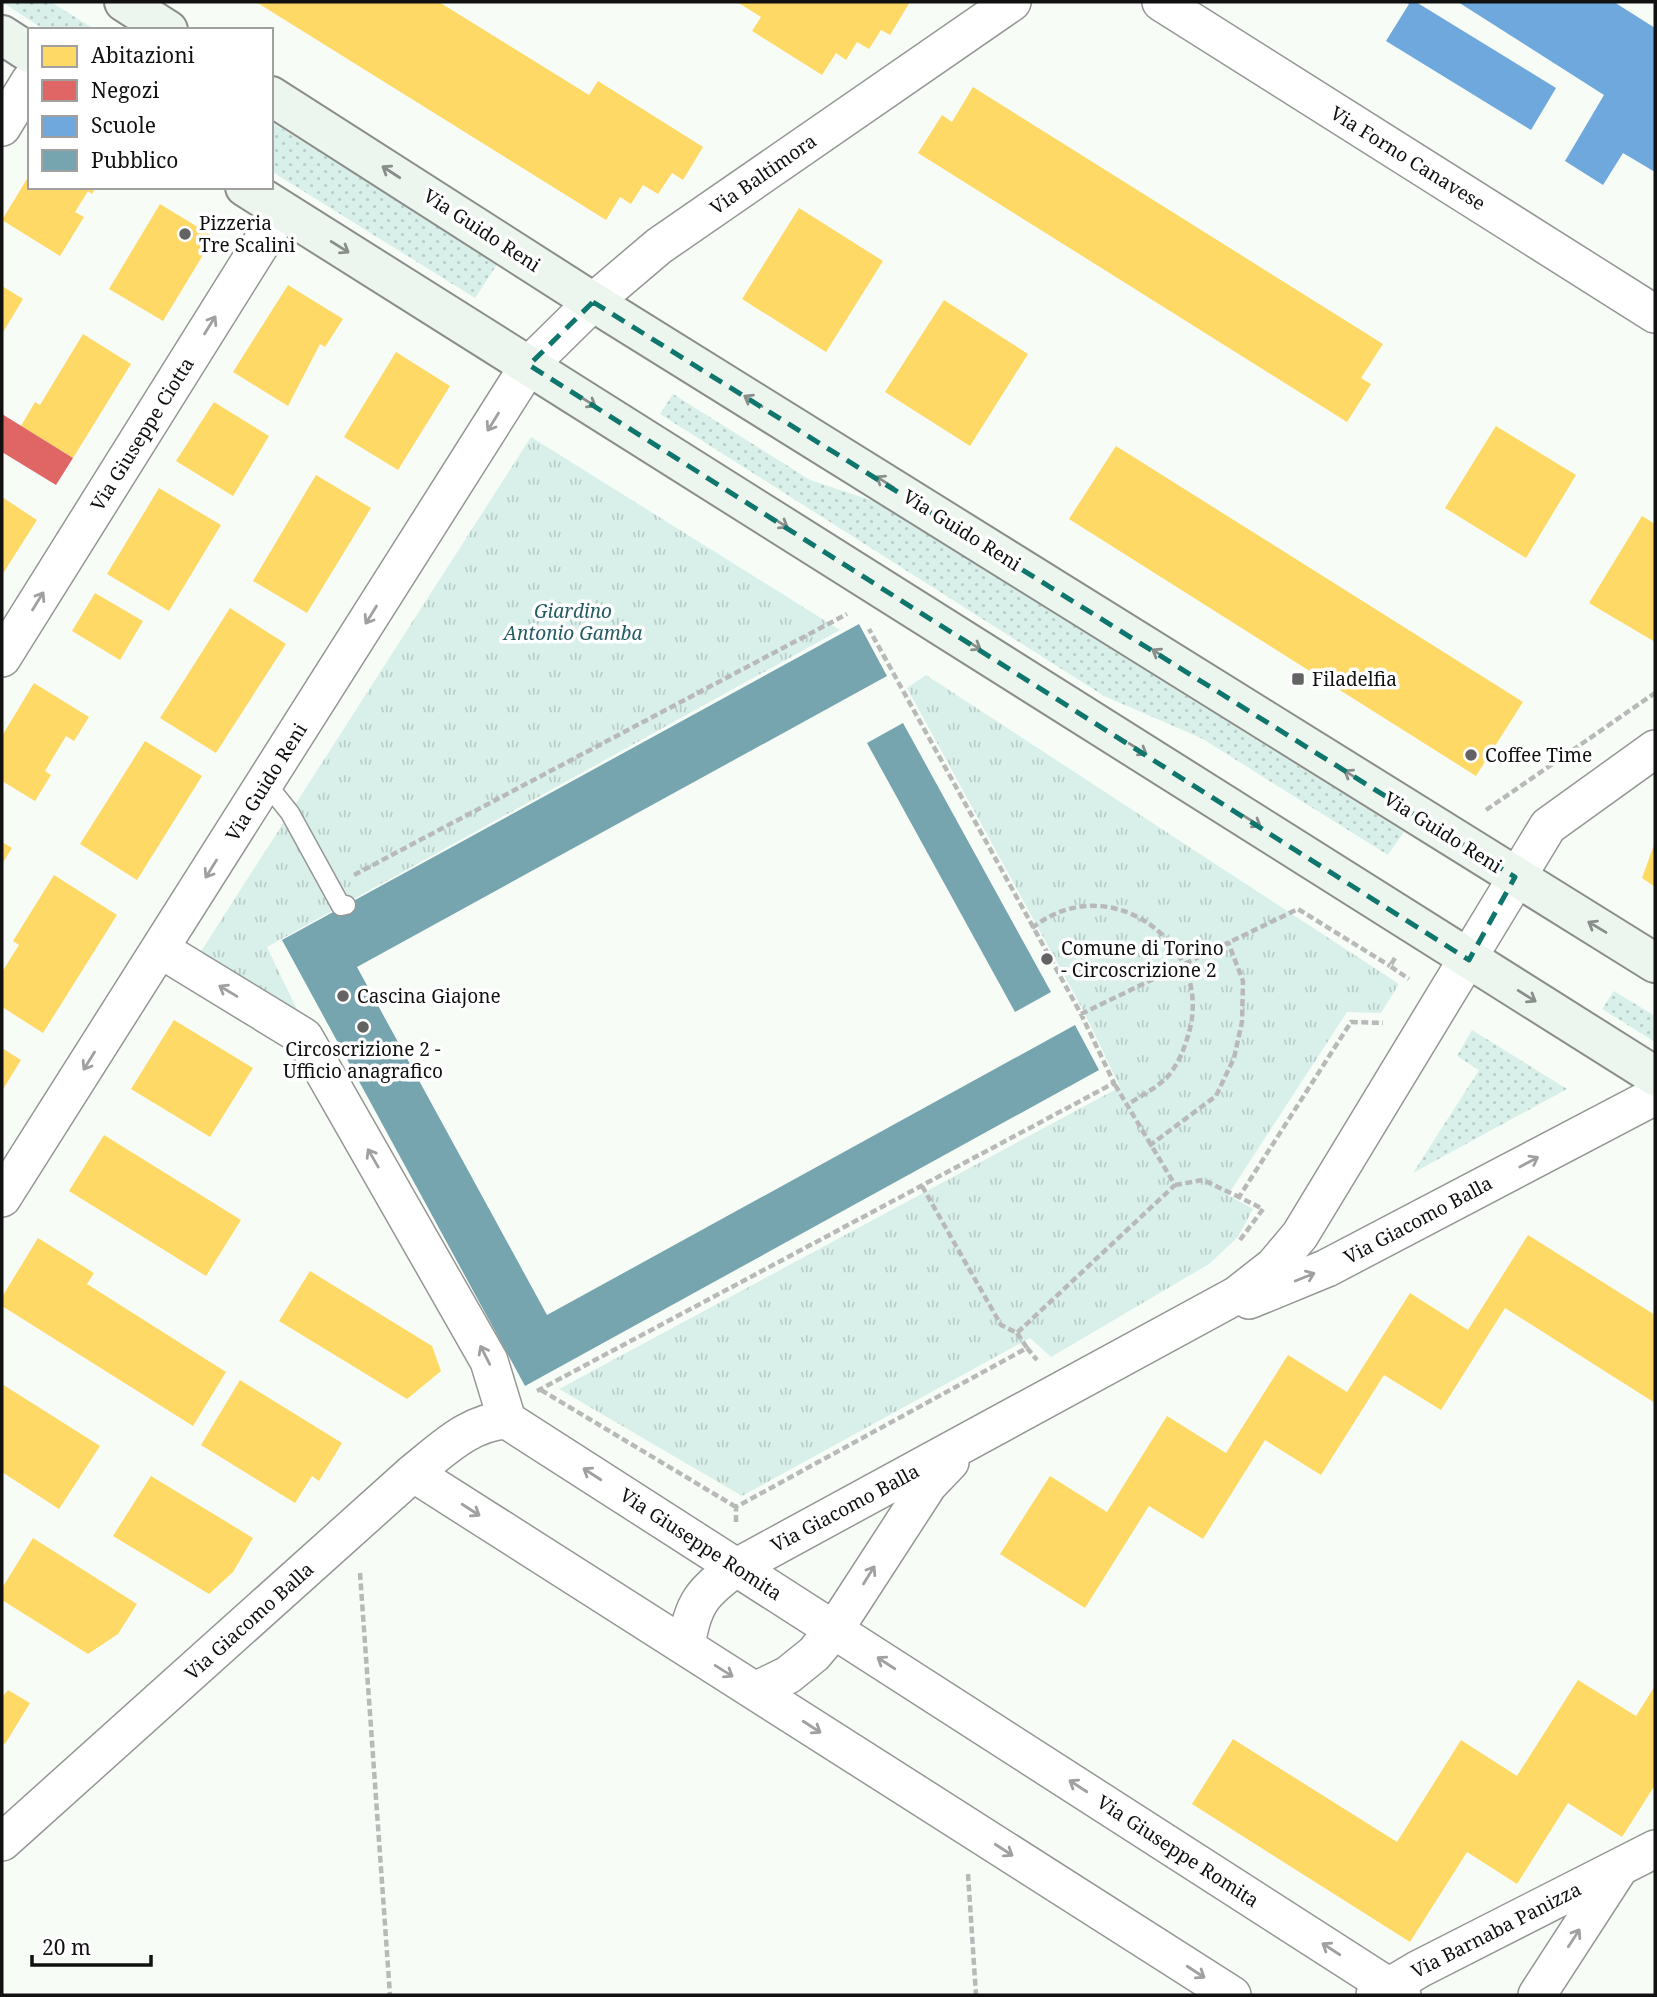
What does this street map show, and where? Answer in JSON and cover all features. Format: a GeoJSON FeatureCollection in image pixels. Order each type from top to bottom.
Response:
{"type":"FeatureCollection","features":[{"type":"Feature","properties":{"kind":"main road"},"geometry":{"type":"LineString","coordinates":[[124,2],[165,28]]}},
{"type":"Feature","properties":{"kind":"main road"},"geometry":{"type":"LineString","coordinates":[[2,35],[28,52]]}},
{"type":"Feature","properties":{"kind":"main road","name":"Via Guido Reni"},"geometry":{"type":"LineString","coordinates":[[273,97],[593,302],[1655,962]]}},
{"type":"Feature","properties":{"kind":"main road"},"geometry":{"type":"LineString","coordinates":[[248,189],[1655,1076]]}},
{"type":"Feature","properties":{"kind":"street","name":"Via Baltimora"},"geometry":{"type":"LineString","coordinates":[[529,365],[593,302],[659,246],[1012,2]]}},
{"type":"Feature","properties":{"kind":"street","name":"Via Forno Canavese"},"geometry":{"type":"LineString","coordinates":[[1161,2],[1655,314]]}},
{"type":"Feature","properties":{"kind":"street"},"geometry":{"type":"LineString","coordinates":[[2,127],[28,84]]}},
{"type":"Feature","properties":{"kind":"street","name":"Via Giuseppe Ciotta"},"geometry":{"type":"LineString","coordinates":[[2,659],[282,210]]}},
{"type":"Feature","properties":{"kind":"street","name":"Via Guido Reni"},"geometry":{"type":"LineString","coordinates":[[2,1198],[529,365]]}},
{"type":"Feature","properties":{"kind":"street","name":"Via Giacomo Balla"},"geometry":{"type":"LineString","coordinates":[[686,1647],[690,1620],[699,1598],[711,1586],[752,1558],[968,1444],[1237,1295],[1274,1266],[1300,1235],[1548,826],[1655,749]]}},
{"type":"Feature","properties":{"kind":"street"},"geometry":{"type":"LineString","coordinates":[[160,949],[304,1037],[489,1361],[519,1407]]}},
{"type":"Feature","properties":{"kind":"street","name":"Via Giacomo Balla"},"geometry":{"type":"LineString","coordinates":[[1174,1330],[1327,1268],[1655,1096]]}},
{"type":"Feature","properties":{"kind":"street","name":"Via Giacomo Balla"},"geometry":{"type":"LineString","coordinates":[[2,1842],[413,1473],[467,1431],[519,1407]]}},
{"type":"Feature","properties":{"kind":"street","name":"Via Giuseppe Romita"},"geometry":{"type":"LineString","coordinates":[[519,1407],[752,1558],[834,1630],[1388,1992]]}},
{"type":"Feature","properties":{"kind":"street","name":"Via Giacomo Balla"},"geometry":{"type":"LineString","coordinates":[[755,1690],[788,1675],[814,1654],[834,1630],[928,1485],[968,1444]]}},
{"type":"Feature","properties":{"kind":"street"},"geometry":{"type":"LineString","coordinates":[[413,1473],[1232,1995]]}},
{"type":"Feature","properties":{"kind":"street","name":"Via Barnaba Panizza"},"geometry":{"type":"LineString","coordinates":[[1388,1992],[1655,1849]]}},
{"type":"Feature","properties":{"kind":"street","name":"Via Barnaba Panizza"},"geometry":{"type":"LineString","coordinates":[[1537,1995],[1620,1868]]}},
{"type":"Feature","properties":{"kind":"lane"},"geometry":{"type":"LineString","coordinates":[[265,783],[290,813],[341,906],[346,905]]}},
{"type":"Feature","properties":{"kind":"path"},"geometry":{"type":"LineString","coordinates":[[331,887],[847,614],[858,621]]}},
{"type":"Feature","properties":{"kind":"path"},"geometry":{"type":"LineString","coordinates":[[868,627],[1081,1014],[1114,1083],[1149,1146],[1175,1185]]}},
{"type":"Feature","properties":{"kind":"path"},"geometry":{"type":"LineString","coordinates":[[1464,845],[1487,810],[1655,693]]}},
{"type":"Feature","properties":{"kind":"path"},"geometry":{"type":"LineString","coordinates":[[1032,928],[1053,915],[1083,905],[1115,907],[1143,919],[1168,938],[1182,964],[1193,986],[1194,1019],[1183,1052],[1167,1077],[1127,1105]]}},
{"type":"Feature","properties":{"kind":"path"},"geometry":{"type":"LineString","coordinates":[[1081,1014],[1298,909],[1409,978],[1403,989]]}},
{"type":"Feature","properties":{"kind":"path"},"geometry":{"type":"LineString","coordinates":[[1390,966],[1415,925]]}},
{"type":"Feature","properties":{"kind":"path"},"geometry":{"type":"LineString","coordinates":[[1149,1146],[1216,1096],[1234,1058],[1242,1022],[1243,981],[1228,942]]}},
{"type":"Feature","properties":{"kind":"path"},"geometry":{"type":"LineString","coordinates":[[1239,1197],[1351,1022],[1382,1024],[1389,1012]]}},
{"type":"Feature","properties":{"kind":"path"},"geometry":{"type":"LineString","coordinates":[[519,1407],[540,1390],[1114,1083]]}},
{"type":"Feature","properties":{"kind":"path"},"geometry":{"type":"LineString","coordinates":[[1017,1333],[1175,1185],[1203,1180],[1263,1209],[1236,1246]]}},
{"type":"Feature","properties":{"kind":"path"},"geometry":{"type":"LineString","coordinates":[[922,1186],[1001,1325],[1017,1333],[1044,1368]]}},
{"type":"Feature","properties":{"kind":"path"},"geometry":{"type":"LineString","coordinates":[[736,1507],[1027,1348]]}},
{"type":"Feature","properties":{"kind":"path"},"geometry":{"type":"LineString","coordinates":[[540,1390],[736,1507]]}},
{"type":"Feature","properties":{"kind":"path"},"geometry":{"type":"LineString","coordinates":[[736,1507],[737,1529],[752,1558]]}},
{"type":"Feature","properties":{"kind":"path"},"geometry":{"type":"LineString","coordinates":[[368,1565],[360,1573],[360,1581],[390,1995]]}},
{"type":"Feature","properties":{"kind":"path"},"geometry":{"type":"LineString","coordinates":[[968,1871],[976,1995]]}},
{"type":"Feature","properties":{"kind":"highlighted area"},"geometry":{"type":"Polygon","coordinates":[[[593,302],[1515,877],[1469,960],[529,365],[593,302]]]}},
{"type":"Feature","properties":{"kind":"green space"},"geometry":{"type":"Polygon","coordinates":[[[2,2],[51,2],[93,28],[42,28],[2,2]]]}},
{"type":"Feature","properties":{"kind":"green space"},"geometry":{"type":"Polygon","coordinates":[[[273,123],[498,263],[475,298],[273,172],[273,123]]]}},
{"type":"Feature","properties":{"kind":"green space"},"geometry":{"type":"Polygon","coordinates":[[[673,394],[810,480],[876,502],[1404,832],[1388,855],[1201,738],[1104,696],[660,414],[673,394]]]}},
{"type":"Feature","properties":{"kind":"green space","name":"Giardino Antonio Gamba"},"geometry":{"type":"Polygon","coordinates":[[[531,437],[840,630],[267,947],[302,1020],[198,956],[531,437]]]}},
{"type":"Feature","properties":{"kind":"green space"},"geometry":{"type":"Polygon","coordinates":[[[926,675],[1399,984],[1381,1013],[1347,1012],[1228,1195],[1253,1209],[1238,1237],[1209,1264],[1051,1357],[1030,1338],[742,1496],[559,1389],[1120,1087],[1084,1012],[907,688],[926,675]]]}},
{"type":"Feature","properties":{"kind":"green space"},"geometry":{"type":"Polygon","coordinates":[[[1614,991],[1655,1016],[1655,1042],[1602,1009],[1614,991]]]}},
{"type":"Feature","properties":{"kind":"green space"},"geometry":{"type":"Polygon","coordinates":[[[1472,1030],[1567,1089],[1413,1173],[1479,1070],[1457,1056],[1472,1030]]]}},
{"type":"Feature","properties":{"kind":"building: Abitazioni"},"geometry":{"type":"Polygon","coordinates":[[[256,2],[439,2],[589,95],[598,81],[703,147],[683,180],[672,173],[658,194],[643,185],[631,204],[620,197],[606,220],[256,2]]]}},
{"type":"Feature","properties":{"kind":"building: Abitazioni"},"geometry":{"type":"Polygon","coordinates":[[[737,2],[910,2],[890,35],[881,30],[869,49],[857,42],[846,60],[836,53],[822,75],[752,31],[761,17],[737,2]]]}},
{"type":"Feature","properties":{"kind":"building: Abitazioni"},"geometry":{"type":"Polygon","coordinates":[[[973,87],[1383,344],[1361,378],[1371,384],[1347,422],[918,153],[942,115],[952,122],[973,87]]]}},
{"type":"Feature","properties":{"kind":"building: Abitazioni"},"geometry":{"type":"Polygon","coordinates":[[[28,177],[28,189],[95,189],[92,194],[88,191],[75,212],[84,217],[60,256],[2,220],[28,177]]]}},
{"type":"Feature","properties":{"kind":"building: Abitazioni"},"geometry":{"type":"Polygon","coordinates":[[[160,204],[214,237],[163,321],[109,289],[160,204]]]}},
{"type":"Feature","properties":{"kind":"building: Abitazioni"},"geometry":{"type":"Polygon","coordinates":[[[799,208],[883,261],[826,352],[742,299],[799,208]]]}},
{"type":"Feature","properties":{"kind":"building: Abitazioni"},"geometry":{"type":"Polygon","coordinates":[[[288,285],[343,319],[325,347],[320,344],[288,406],[233,372],[288,285]]]}},
{"type":"Feature","properties":{"kind":"building: Abitazioni"},"geometry":{"type":"Polygon","coordinates":[[[2,286],[23,299],[2,334],[2,286]]]}},
{"type":"Feature","properties":{"kind":"building: Abitazioni"},"geometry":{"type":"Polygon","coordinates":[[[944,300],[1028,354],[970,446],[885,392],[944,300]]]}},
{"type":"Feature","properties":{"kind":"building: Abitazioni"},"geometry":{"type":"Polygon","coordinates":[[[83,334],[131,364],[73,458],[21,426],[35,402],[40,405],[83,334]]]}},
{"type":"Feature","properties":{"kind":"building: Abitazioni"},"geometry":{"type":"Polygon","coordinates":[[[396,352],[450,386],[398,470],[344,437],[396,352]]]}},
{"type":"Feature","properties":{"kind":"building: Abitazioni"},"geometry":{"type":"Polygon","coordinates":[[[214,402],[269,436],[233,496],[176,461],[214,402]]]}},
{"type":"Feature","properties":{"kind":"building: Abitazioni"},"geometry":{"type":"Polygon","coordinates":[[[1496,426],[1576,475],[1526,558],[1445,508],[1496,426]]]}},
{"type":"Feature","properties":{"kind":"building: Abitazioni"},"geometry":{"type":"Polygon","coordinates":[[[1116,446],[1523,702],[1476,776],[1069,519],[1116,446]]]}},
{"type":"Feature","properties":{"kind":"building: Abitazioni"},"geometry":{"type":"Polygon","coordinates":[[[316,475],[371,508],[307,613],[253,581],[316,475]]]}},
{"type":"Feature","properties":{"kind":"building: Abitazioni"},"geometry":{"type":"Polygon","coordinates":[[[159,488],[221,525],[169,611],[107,574],[159,488]]]}},
{"type":"Feature","properties":{"kind":"building: Abitazioni"},"geometry":{"type":"Polygon","coordinates":[[[2,497],[37,520],[2,575],[2,497]]]}},
{"type":"Feature","properties":{"kind":"building: Abitazioni"},"geometry":{"type":"Polygon","coordinates":[[[1642,516],[1655,524],[1655,642],[1589,603],[1642,516]]]}},
{"type":"Feature","properties":{"kind":"building: Abitazioni"},"geometry":{"type":"Polygon","coordinates":[[[95,593],[143,621],[120,660],[72,631],[95,593]]]}},
{"type":"Feature","properties":{"kind":"building: Abitazioni"},"geometry":{"type":"Polygon","coordinates":[[[230,608],[286,644],[216,753],[160,718],[230,608]]]}},
{"type":"Feature","properties":{"kind":"building: Abitazioni"},"geometry":{"type":"Polygon","coordinates":[[[34,683],[89,717],[74,741],[66,736],[45,771],[51,775],[35,801],[2,781],[2,736],[34,683]]]}},
{"type":"Feature","properties":{"kind":"building: Abitazioni"},"geometry":{"type":"Polygon","coordinates":[[[145,741],[202,776],[137,880],[80,844],[145,741]]]}},
{"type":"Feature","properties":{"kind":"building: Abitazioni"},"geometry":{"type":"Polygon","coordinates":[[[2,842],[12,848],[2,864],[2,842]]]}},
{"type":"Feature","properties":{"kind":"building: Abitazioni"},"geometry":{"type":"Polygon","coordinates":[[[1655,842],[1655,887],[1642,878],[1655,842]]]}},
{"type":"Feature","properties":{"kind":"building: Abitazioni"},"geometry":{"type":"Polygon","coordinates":[[[54,875],[117,915],[43,1033],[2,1007],[2,972],[19,945],[13,941],[54,875]]]}},
{"type":"Feature","properties":{"kind":"building: Abitazioni"},"geometry":{"type":"Polygon","coordinates":[[[174,1020],[253,1068],[210,1137],[131,1089],[174,1020]]]}},
{"type":"Feature","properties":{"kind":"building: Abitazioni"},"geometry":{"type":"Polygon","coordinates":[[[2,1048],[21,1060],[2,1091],[2,1048]]]}},
{"type":"Feature","properties":{"kind":"building: Abitazioni"},"geometry":{"type":"Polygon","coordinates":[[[104,1135],[241,1220],[206,1276],[69,1191],[104,1135]]]}},
{"type":"Feature","properties":{"kind":"building: Abitazioni"},"geometry":{"type":"Polygon","coordinates":[[[1528,1235],[1655,1315],[1655,1403],[1505,1308],[1441,1410],[1384,1375],[1321,1475],[1265,1440],[1203,1539],[1149,1506],[1085,1608],[1000,1554],[1050,1476],[1107,1512],[1167,1416],[1226,1453],[1288,1355],[1347,1392],[1410,1293],[1468,1330],[1528,1235]]]}},
{"type":"Feature","properties":{"kind":"building: Abitazioni"},"geometry":{"type":"Polygon","coordinates":[[[38,1238],[94,1273],[87,1284],[226,1372],[193,1426],[2,1306],[2,1297],[38,1238]]]}},
{"type":"Feature","properties":{"kind":"building: Abitazioni"},"geometry":{"type":"Polygon","coordinates":[[[310,1271],[432,1346],[441,1371],[407,1399],[279,1321],[310,1271]]]}},
{"type":"Feature","properties":{"kind":"building: Abitazioni"},"geometry":{"type":"Polygon","coordinates":[[[240,1380],[342,1443],[319,1481],[312,1476],[295,1503],[201,1445],[240,1380]]]}},
{"type":"Feature","properties":{"kind":"building: Abitazioni"},"geometry":{"type":"Polygon","coordinates":[[[2,1384],[100,1446],[59,1509],[2,1472],[2,1384]]]}},
{"type":"Feature","properties":{"kind":"building: Abitazioni"},"geometry":{"type":"Polygon","coordinates":[[[151,1476],[253,1538],[233,1572],[209,1594],[113,1536],[151,1476]]]}},
{"type":"Feature","properties":{"kind":"building: Abitazioni"},"geometry":{"type":"Polygon","coordinates":[[[33,1538],[137,1604],[118,1634],[88,1654],[2,1600],[2,1588],[33,1538]]]}},
{"type":"Feature","properties":{"kind":"building: Abitazioni"},"geometry":{"type":"Polygon","coordinates":[[[1578,1680],[1636,1716],[1655,1686],[1655,1785],[1622,1837],[1568,1803],[1517,1884],[1467,1852],[1410,1942],[1192,1804],[1233,1739],[1397,1842],[1461,1740],[1517,1776],[1578,1680]]]}},
{"type":"Feature","properties":{"kind":"building: Abitazioni"},"geometry":{"type":"Polygon","coordinates":[[[8,1690],[30,1703],[5,1744],[2,1742],[2,1697],[8,1690]]]}},
{"type":"Feature","properties":{"kind":"building: Negozi"},"geometry":{"type":"Polygon","coordinates":[[[2,414],[73,458],[56,485],[2,452],[2,414]]]}},
{"type":"Feature","properties":{"kind":"building: Scuole"},"geometry":{"type":"Polygon","coordinates":[[[1405,2],[1416,2],[1556,88],[1531,130],[1386,41],[1409,4],[1405,2]]]}},
{"type":"Feature","properties":{"kind":"building: Scuole"},"geometry":{"type":"Polygon","coordinates":[[[1458,2],[1614,2],[1655,28],[1655,172],[1623,153],[1603,185],[1565,161],[1604,95],[1458,2]]]}},
{"type":"Feature","properties":{"kind":"building: Pubblico","name":"Cascina Giajone"},"geometry":{"type":"Polygon","coordinates":[[[859,624],[887,676],[357,967],[547,1315],[1075,1025],[1099,1070],[525,1386],[282,940],[859,624]]]}},
{"type":"Feature","properties":{"kind":"building: Pubblico"},"geometry":{"type":"Polygon","coordinates":[[[903,723],[1051,992],[1015,1012],[867,743],[903,723]]]}},
{"type":"Feature","properties":{"kind":"place","name":"Pizzeria Tre Scalini"},"geometry":{"type":"Point","coordinates":[185,234]}},
{"type":"Feature","properties":{"kind":"place","name":"Filadelfia"},"geometry":{"type":"Point","coordinates":[1298,679]}},
{"type":"Feature","properties":{"kind":"place","name":"Coffee Time"},"geometry":{"type":"Point","coordinates":[1471,755]}},
{"type":"Feature","properties":{"kind":"place","name":"Comune di Torino - Circoscrizione 2"},"geometry":{"type":"Point","coordinates":[1047,959]}},
{"type":"Feature","properties":{"kind":"place","name":"Cascina Giajone"},"geometry":{"type":"Point","coordinates":[343,996]}},
{"type":"Feature","properties":{"kind":"place","name":"Circoscrizione 2 - Ufficio anagrafico"},"geometry":{"type":"Point","coordinates":[363,1027]}}]}
